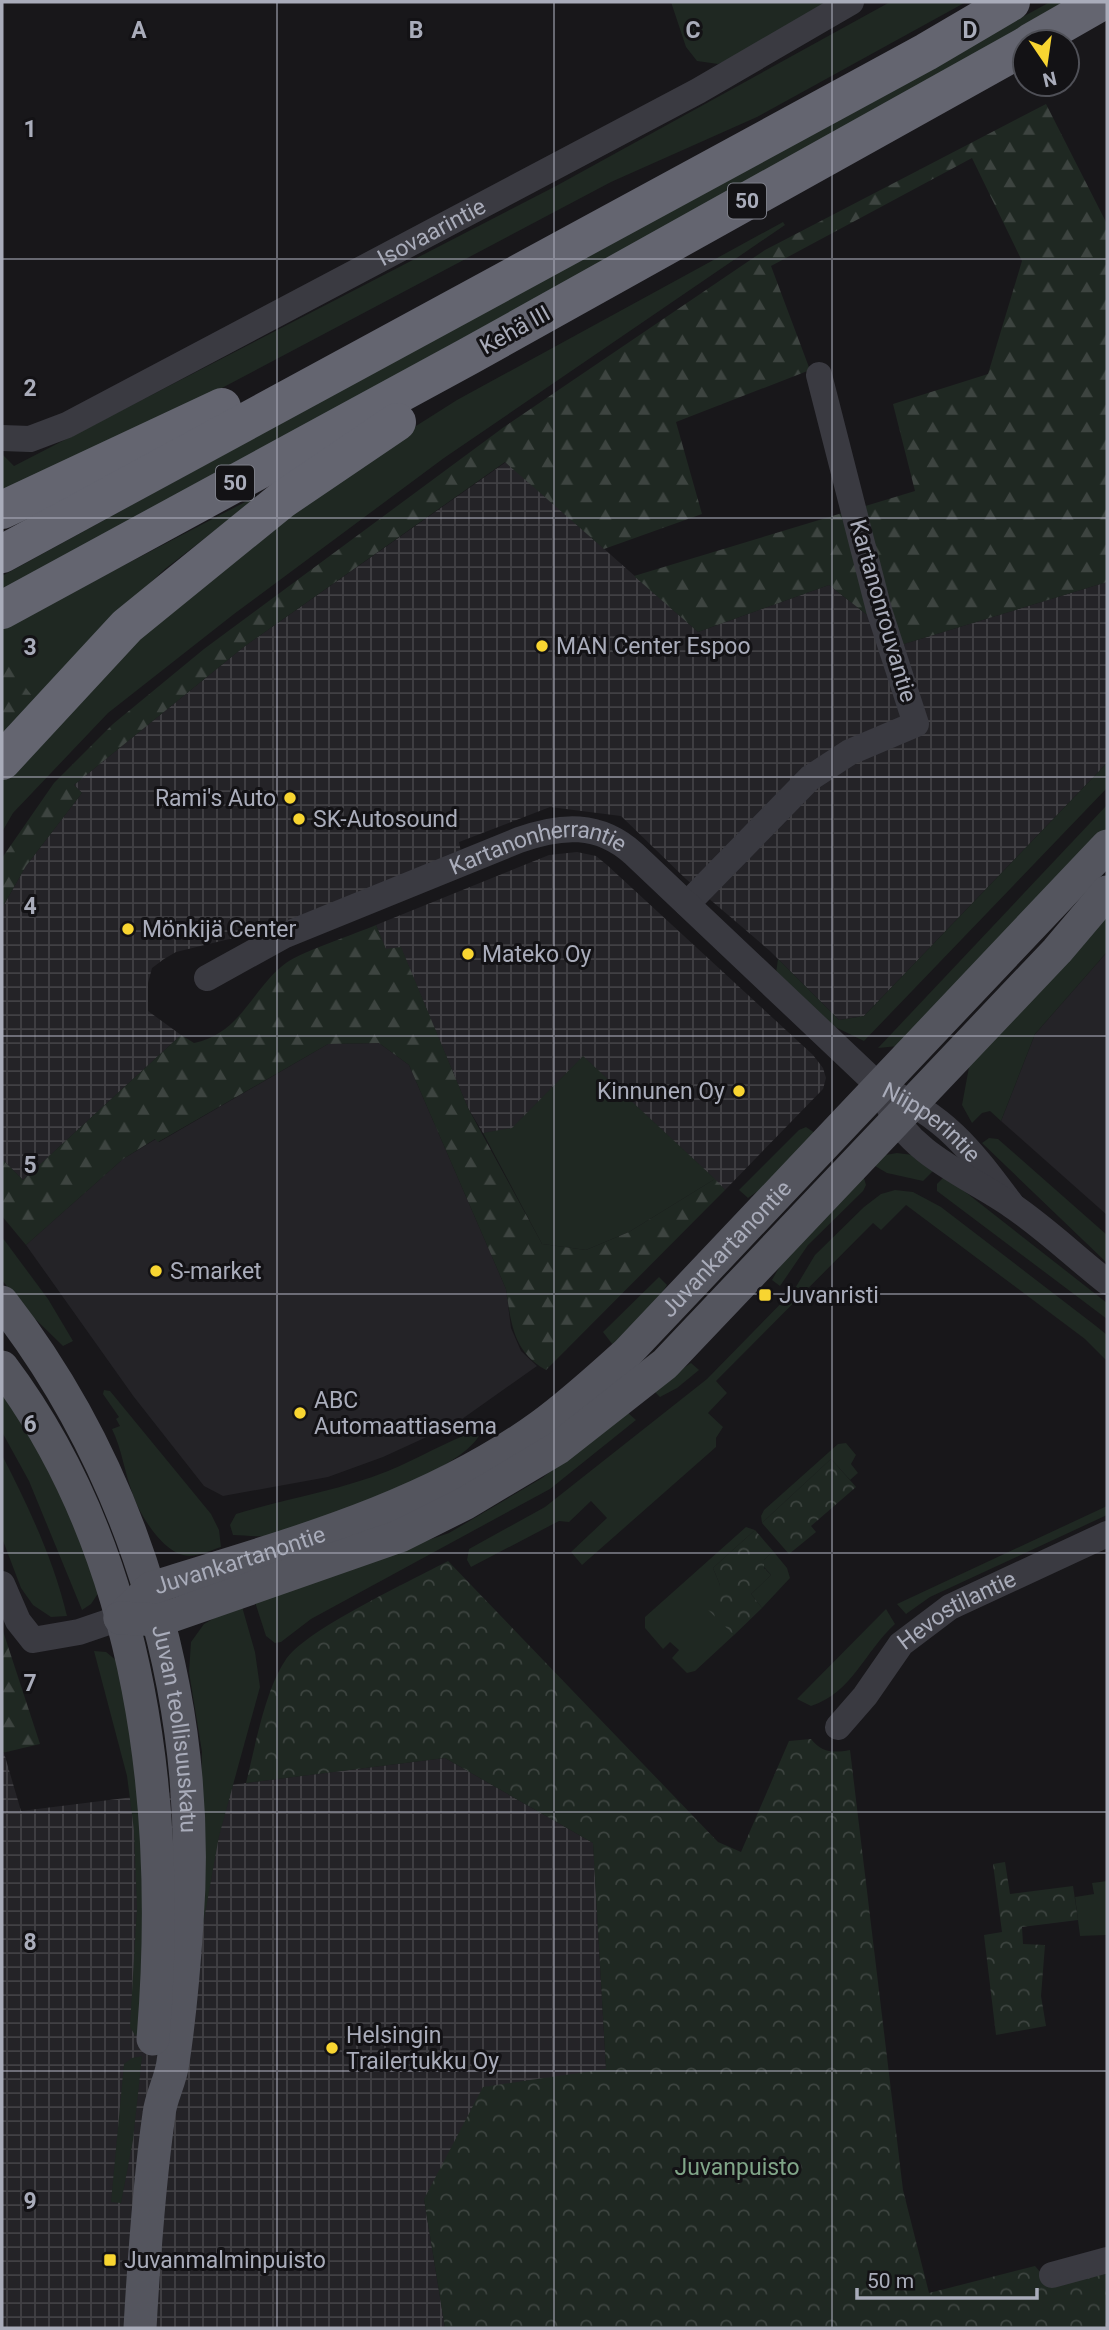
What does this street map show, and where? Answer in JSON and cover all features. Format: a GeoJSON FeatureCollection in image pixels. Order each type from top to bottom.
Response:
{"type":"FeatureCollection","features":[{"type":"Feature","properties":{"kind":"highway","name":"Kehä III"},"geometry":{"type":"LineString","coordinates":[[2,554],[914,58],[1012,2]]}},
{"type":"Feature","properties":{"kind":"highway"},"geometry":{"type":"LineString","coordinates":[[1056,28],[1101,2]]}},
{"type":"Feature","properties":{"kind":"highway","name":"Kehä III"},"geometry":{"type":"LineString","coordinates":[[2,610],[469,356],[1011,54]]}},
{"type":"Feature","properties":{"kind":"highway"},"geometry":{"type":"LineString","coordinates":[[2,510],[248,395],[369,355]]}},
{"type":"Feature","properties":{"kind":"highway"},"geometry":{"type":"LineString","coordinates":[[2,761],[127,626],[282,500],[418,408],[469,356]]}},
{"type":"Feature","properties":{"kind":"main road","name":"Juvankartanontie"},"geometry":{"type":"LineString","coordinates":[[120,1618],[151,1588],[398,1506],[463,1474],[541,1426],[627,1353],[1107,846]]}},
{"type":"Feature","properties":{"kind":"main road","name":"Juvankartanontie"},"geometry":{"type":"LineString","coordinates":[[120,1618],[160,1620],[400,1536],[464,1504],[558,1448],[665,1364],[1057,951],[1107,892]]}},
{"type":"Feature","properties":{"kind":"main road","name":"Juvan teollisuuskatu"},"geometry":{"type":"LineString","coordinates":[[2,1302],[49,1369],[87,1436],[151,1588],[160,1620],[184,1758],[190,1842],[187,1920],[173,2064],[159,2110],[146,2226],[140,2328]]}},
{"type":"Feature","properties":{"kind":"main road","name":"Juvan teollisuuskatu"},"geometry":{"type":"LineString","coordinates":[[2,1367],[45,1435],[77,1497],[105,1567],[120,1618],[145,1730],[159,1846],[159,1972],[152,2061],[159,2110]]}},
{"type":"Feature","properties":{"kind":"street","name":"Isovaarintie"},"geometry":{"type":"LineString","coordinates":[[2,438],[30,439],[67,425],[698,91],[851,2]]}},
{"type":"Feature","properties":{"kind":"street","name":"Kartanonrouvantie"},"geometry":{"type":"LineString","coordinates":[[687,904],[810,778],[850,752],[916,724],[879,610],[819,375]]}},
{"type":"Feature","properties":{"kind":"street","name":"Kartanonherrantie"},"geometry":{"type":"LineString","coordinates":[[207,978],[283,936],[519,840],[555,830],[580,828],[603,832],[621,841],[880,1087]]}},
{"type":"Feature","properties":{"kind":"street","name":"Niipperintie"},"geometry":{"type":"LineString","coordinates":[[880,1087],[905,1113],[946,1166],[1012,1205],[1107,1282]]}},
{"type":"Feature","properties":{"kind":"street","name":"Hevostilantie"},"geometry":{"type":"LineString","coordinates":[[838,1727],[901,1644],[932,1619],[950,1607],[1107,1534]]}},
{"type":"Feature","properties":{"kind":"street"},"geometry":{"type":"LineString","coordinates":[[2,1584],[18,1621],[33,1640],[79,1632],[120,1618]]}},
{"type":"Feature","properties":{"kind":"street"},"geometry":{"type":"LineString","coordinates":[[1052,2275],[1107,2260]]}},
{"type":"Feature","properties":{"kind":"shaded area"},"geometry":{"type":"Polygon","coordinates":[[[506,462],[698,632],[829,585],[904,644],[1107,582],[1107,763],[864,1016],[839,1020],[770,951],[686,879],[621,816],[550,807],[459,842],[461,852],[279,927],[176,952],[152,968],[148,983],[148,1011],[181,1035],[23,1180],[2,1159],[2,908],[26,866],[82,793],[74,785],[245,646],[506,462]]]}},
{"type":"Feature","properties":{"kind":"shaded area"},"geometry":{"type":"Polygon","coordinates":[[[577,852],[596,856],[607,865],[813,1055],[823,1068],[826,1078],[823,1089],[725,1190],[715,1180],[483,1133],[468,1108],[401,948],[386,950],[376,925],[549,855],[577,852]]]}},
{"type":"Feature","properties":{"kind":"shaded area"},"geometry":{"type":"Polygon","coordinates":[[[1107,952],[1107,1215],[1001,1121],[1035,1034],[1107,952]]]}},
{"type":"Feature","properties":{"kind":"shaded area"},"geometry":{"type":"Polygon","coordinates":[[[379,1043],[409,1065],[506,1289],[511,1328],[521,1351],[537,1366],[455,1424],[383,1457],[328,1477],[223,1496],[204,1486],[134,1397],[26,1245],[123,1159],[156,1139],[159,1142],[328,1044],[379,1043]]]}},
{"type":"Feature","properties":{"kind":"shaded area"},"geometry":{"type":"Polygon","coordinates":[[[2,1753],[21,1811],[445,1758],[593,1843],[606,2069],[424,2199],[445,2328],[2,2328],[2,1753]]]}},
{"type":"Feature","properties":{"kind":"green space"},"geometry":{"type":"Polygon","coordinates":[[[671,2],[833,2],[741,55],[718,64],[697,61],[686,47],[671,2]]]}},
{"type":"Feature","properties":{"kind":"green space"},"geometry":{"type":"Polygon","coordinates":[[[890,2],[966,2],[757,117],[611,182],[203,398],[2,492],[2,454],[14,466],[556,186],[890,2]]]}},
{"type":"Feature","properties":{"kind":"green space"},"geometry":{"type":"Polygon","coordinates":[[[1050,2],[1075,2],[1028,28],[1011,28],[1011,37],[2,591],[2,576],[1050,2]]]}},
{"type":"Feature","properties":{"kind":"green space"},"geometry":{"type":"Polygon","coordinates":[[[1046,104],[1107,224],[1107,582],[904,644],[829,585],[698,632],[634,576],[915,491],[893,404],[988,374],[1022,261],[972,158],[771,266],[810,370],[676,422],[702,514],[604,549],[505,462],[245,646],[74,785],[82,793],[26,866],[2,908],[2,858],[54,783],[113,724],[204,649],[504,427],[765,250],[1046,104]]]}},
{"type":"Feature","properties":{"kind":"green space"},"geometry":{"type":"Polygon","coordinates":[[[783,222],[785,225],[444,458],[234,614],[108,713],[13,813],[2,832],[2,779],[148,629],[356,464],[457,400],[783,222]]]}},
{"type":"Feature","properties":{"kind":"green space"},"geometry":{"type":"Polygon","coordinates":[[[266,491],[165,569],[113,618],[39,705],[2,659],[2,629],[266,491]]]}},
{"type":"Feature","properties":{"kind":"green space"},"geometry":{"type":"Polygon","coordinates":[[[2,659],[39,705],[2,747],[2,659]]]}},
{"type":"Feature","properties":{"kind":"green space"},"geometry":{"type":"Polygon","coordinates":[[[1107,763],[1107,788],[864,1041],[833,1026],[776,973],[778,959],[839,1020],[864,1016],[1107,763]]]}},
{"type":"Feature","properties":{"kind":"green space"},"geometry":{"type":"Polygon","coordinates":[[[1107,805],[1107,836],[898,1046],[878,1048],[1107,805]]]}},
{"type":"Feature","properties":{"kind":"green space"},"geometry":{"type":"Polygon","coordinates":[[[1107,909],[1107,952],[1035,1034],[1001,1121],[990,1111],[982,1113],[972,1123],[962,1105],[969,1067],[1107,909]]]}},
{"type":"Feature","properties":{"kind":"green space"},"geometry":{"type":"Polygon","coordinates":[[[376,925],[386,949],[401,947],[468,1108],[542,1244],[586,1250],[629,1232],[715,1179],[725,1190],[546,1370],[535,1363],[520,1345],[512,1325],[506,1289],[409,1065],[379,1043],[328,1044],[158,1142],[155,1139],[123,1159],[26,1245],[2,1216],[2,1159],[23,1180],[181,1035],[194,1043],[210,1038],[235,1020],[274,973],[286,963],[376,925]]]}},
{"type":"Feature","properties":{"kind":"green space"},"geometry":{"type":"Polygon","coordinates":[[[583,1056],[715,1179],[629,1232],[586,1250],[542,1244],[483,1133],[512,1128],[583,1056]]]}},
{"type":"Feature","properties":{"kind":"green space"},"geometry":{"type":"Polygon","coordinates":[[[806,1127],[821,1137],[789,1170],[748,1198],[739,1190],[799,1130],[806,1127]]]}},
{"type":"Feature","properties":{"kind":"green space"},"geometry":{"type":"Polygon","coordinates":[[[989,1138],[998,1139],[1107,1235],[1107,1263],[982,1143],[989,1138]]]}},
{"type":"Feature","properties":{"kind":"green space"},"geometry":{"type":"Polygon","coordinates":[[[897,1153],[913,1155],[937,1167],[923,1181],[887,1173],[870,1163],[880,1156],[897,1153]]]}},
{"type":"Feature","properties":{"kind":"green space"},"geometry":{"type":"Polygon","coordinates":[[[863,1175],[866,1185],[863,1191],[808,1245],[780,1286],[772,1280],[797,1236],[863,1175]]]}},
{"type":"Feature","properties":{"kind":"green space"},"geometry":{"type":"Polygon","coordinates":[[[945,1176],[1107,1303],[1107,1319],[937,1191],[937,1184],[945,1176]]]}},
{"type":"Feature","properties":{"kind":"green space"},"geometry":{"type":"Polygon","coordinates":[[[895,1190],[913,1192],[941,1207],[1096,1326],[1107,1335],[1107,1361],[1085,1339],[906,1205],[881,1230],[873,1223],[716,1381],[727,1393],[708,1413],[723,1427],[716,1438],[716,1447],[582,1565],[571,1552],[607,1518],[591,1501],[569,1522],[559,1521],[471,1567],[467,1560],[469,1549],[545,1507],[707,1379],[794,1290],[815,1255],[864,1207],[881,1194],[895,1190]]]}},
{"type":"Feature","properties":{"kind":"green space"},"geometry":{"type":"Polygon","coordinates":[[[2,1237],[48,1299],[73,1341],[63,1346],[25,1309],[2,1280],[2,1237]]]}},
{"type":"Feature","properties":{"kind":"green space"},"geometry":{"type":"Polygon","coordinates":[[[659,1277],[667,1285],[643,1323],[616,1349],[603,1332],[659,1277]]]}},
{"type":"Feature","properties":{"kind":"green space"},"geometry":{"type":"Polygon","coordinates":[[[691,1363],[699,1370],[677,1388],[660,1397],[652,1389],[691,1363]]]}},
{"type":"Feature","properties":{"kind":"green space"},"geometry":{"type":"Polygon","coordinates":[[[2,1378],[55,1471],[99,1592],[91,1604],[82,1610],[29,1481],[2,1432],[2,1378]]]}},
{"type":"Feature","properties":{"kind":"green space"},"geometry":{"type":"Polygon","coordinates":[[[104,1390],[110,1391],[211,1514],[219,1530],[221,1547],[198,1555],[183,1555],[167,1546],[152,1529],[139,1510],[132,1492],[112,1429],[120,1426],[116,1419],[119,1417],[103,1394],[104,1390]]]}},
{"type":"Feature","properties":{"kind":"green space"},"geometry":{"type":"Polygon","coordinates":[[[627,1412],[636,1420],[550,1489],[311,1619],[281,1642],[275,1643],[266,1636],[254,1599],[449,1533],[542,1478],[627,1412]]]}},
{"type":"Feature","properties":{"kind":"green space"},"geometry":{"type":"Polygon","coordinates":[[[477,1431],[480,1434],[467,1449],[445,1465],[382,1497],[286,1531],[265,1536],[233,1535],[230,1525],[236,1514],[369,1478],[477,1431]]]}},
{"type":"Feature","properties":{"kind":"green space"},"geometry":{"type":"Polygon","coordinates":[[[846,1443],[856,1455],[851,1464],[858,1473],[850,1480],[831,1459],[762,1523],[764,1510],[838,1444],[846,1443]]]}},
{"type":"Feature","properties":{"kind":"green space"},"geometry":{"type":"Polygon","coordinates":[[[2,1455],[39,1534],[55,1574],[67,1616],[51,1617],[33,1605],[21,1588],[2,1538],[2,1455]]]}},
{"type":"Feature","properties":{"kind":"green space"},"geometry":{"type":"Polygon","coordinates":[[[831,1459],[856,1487],[811,1526],[816,1532],[789,1554],[762,1523],[831,1459]]]}},
{"type":"Feature","properties":{"kind":"green space"},"geometry":{"type":"Polygon","coordinates":[[[1107,1506],[1107,1515],[930,1597],[906,1614],[897,1604],[1107,1506]]]}},
{"type":"Feature","properties":{"kind":"green space"},"geometry":{"type":"Polygon","coordinates":[[[746,1527],[755,1530],[713,1568],[720,1585],[721,1611],[734,1635],[695,1671],[687,1673],[672,1658],[679,1650],[670,1642],[663,1649],[645,1628],[645,1617],[746,1527]]]}},
{"type":"Feature","properties":{"kind":"green space"},"geometry":{"type":"Polygon","coordinates":[[[755,1530],[773,1551],[764,1560],[764,1568],[771,1575],[751,1594],[762,1608],[734,1635],[706,1608],[720,1585],[713,1568],[755,1530]]]}},
{"type":"Feature","properties":{"kind":"green space"},"geometry":{"type":"Polygon","coordinates":[[[773,1551],[787,1568],[790,1578],[762,1608],[751,1594],[771,1575],[764,1567],[764,1560],[773,1551]]]}},
{"type":"Feature","properties":{"kind":"green space","name":"Juvanpuisto"},"geometry":{"type":"Polygon","coordinates":[[[448,1561],[718,1842],[741,1852],[789,1741],[811,1739],[819,1747],[829,1751],[850,1750],[903,2190],[929,2293],[1035,2266],[1052,2286],[1107,2270],[1107,2328],[445,2328],[424,2199],[483,2087],[606,2069],[593,1843],[445,1758],[246,1783],[261,1720],[272,1687],[285,1661],[313,1635],[335,1621],[448,1561]]]}},
{"type":"Feature","properties":{"kind":"green space"},"geometry":{"type":"Polygon","coordinates":[[[241,1603],[255,1652],[260,1687],[219,1836],[197,1958],[202,1752],[189,1672],[191,1642],[204,1624],[241,1603]]]}},
{"type":"Feature","properties":{"kind":"green space"},"geometry":{"type":"Polygon","coordinates":[[[886,1609],[895,1624],[848,1681],[837,1692],[811,1706],[797,1699],[886,1609]]]}},
{"type":"Feature","properties":{"kind":"green space"},"geometry":{"type":"Polygon","coordinates":[[[2,1628],[40,1744],[2,1753],[2,1628]]]}},
{"type":"Feature","properties":{"kind":"green space"},"geometry":{"type":"Polygon","coordinates":[[[94,1651],[106,1652],[117,1661],[142,1779],[145,2037],[135,2035],[130,2027],[137,1907],[134,1830],[127,1776],[94,1651]]]}},
{"type":"Feature","properties":{"kind":"green space"},"geometry":{"type":"Polygon","coordinates":[[[1005,1862],[1010,1894],[1073,1886],[1078,1920],[1022,1927],[1023,1944],[1045,1945],[1041,1996],[1046,2026],[996,2035],[984,1935],[1002,1932],[993,1864],[1005,1862]]]}},
{"type":"Feature","properties":{"kind":"green space"},"geometry":{"type":"Polygon","coordinates":[[[1107,1881],[1107,1935],[1080,1936],[1075,1897],[1094,1894],[1092,1883],[1107,1881]]]}},
{"type":"Feature","properties":{"kind":"green space"},"geometry":{"type":"Polygon","coordinates":[[[142,2056],[133,2140],[121,2203],[111,2202],[124,2064],[132,2058],[142,2056]]]}},
{"type":"Feature","properties":{"kind":"place","name":"MAN Center Espoo"},"geometry":{"type":"Point","coordinates":[542,646]}},
{"type":"Feature","properties":{"kind":"place","name":"Rami's Auto"},"geometry":{"type":"Point","coordinates":[290,798]}},
{"type":"Feature","properties":{"kind":"place","name":"SK-Autosound"},"geometry":{"type":"Point","coordinates":[299,819]}},
{"type":"Feature","properties":{"kind":"place","name":"Mönkijä Center"},"geometry":{"type":"Point","coordinates":[128,929]}},
{"type":"Feature","properties":{"kind":"place","name":"Mateko Oy"},"geometry":{"type":"Point","coordinates":[468,954]}},
{"type":"Feature","properties":{"kind":"place","name":"Kinnunen Oy"},"geometry":{"type":"Point","coordinates":[739,1091]}},
{"type":"Feature","properties":{"kind":"place","name":"S-market"},"geometry":{"type":"Point","coordinates":[156,1271]}},
{"type":"Feature","properties":{"kind":"place","name":"Juvanristi"},"geometry":{"type":"Point","coordinates":[765,1295]}},
{"type":"Feature","properties":{"kind":"place","name":"ABC Automaattiasema"},"geometry":{"type":"Point","coordinates":[300,1413]}},
{"type":"Feature","properties":{"kind":"place","name":"Helsingin Trailertukku Oy"},"geometry":{"type":"Point","coordinates":[332,2048]}},
{"type":"Feature","properties":{"kind":"place","name":"Juvanmalminpuisto"},"geometry":{"type":"Point","coordinates":[110,2260]}}]}
